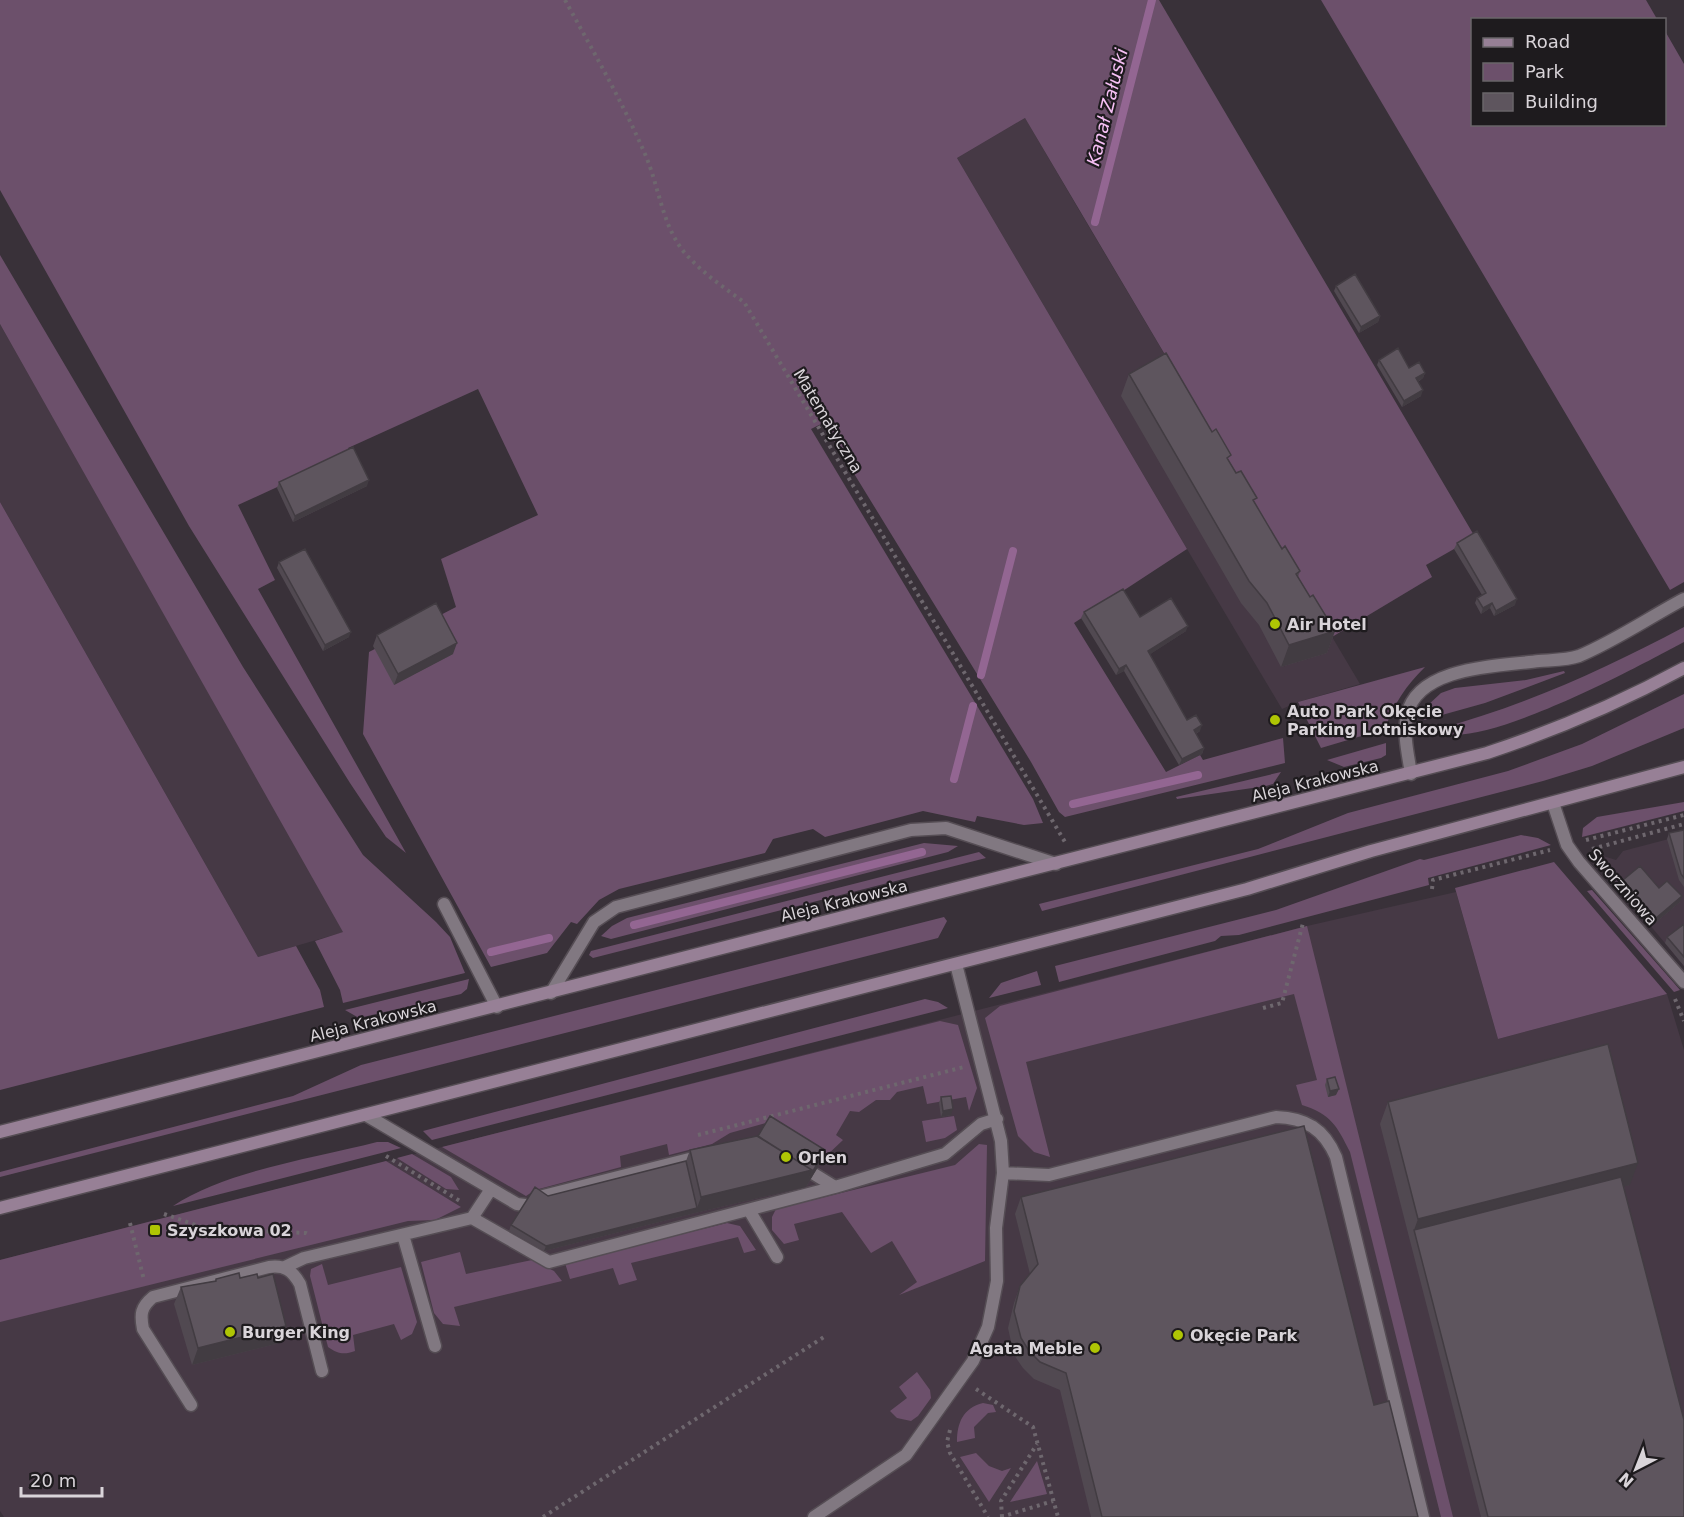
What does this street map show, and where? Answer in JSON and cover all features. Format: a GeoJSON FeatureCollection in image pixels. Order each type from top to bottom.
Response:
{"type":"FeatureCollection","features":[{"type":"Feature","properties":{"kind":"main road","name":"Aleja Krakowska"},"geometry":{"type":"LineString","coordinates":[[0,1132],[1411,774],[1487,753],[1560,728],[1620,702],[1684,668]]}},
{"type":"Feature","properties":{"kind":"main road"},"geometry":{"type":"LineString","coordinates":[[0,1208],[1247,889],[1371,851],[1684,767]]}},
{"type":"Feature","properties":{"kind":"street"},"geometry":{"type":"LineString","coordinates":[[1411,774],[1405,731],[1407,712],[1413,700],[1425,687],[1438,679],[1467,671],[1578,657],[1684,599]]}},
{"type":"Feature","properties":{"kind":"street","name":"Sworzniowa"},"geometry":{"type":"LineString","coordinates":[[1553,803],[1567,845],[1579,862],[1684,982]]}},
{"type":"Feature","properties":{"kind":"street"},"geometry":{"type":"LineString","coordinates":[[551,993],[594,922],[616,907],[899,833],[946,828],[1056,864]]}},
{"type":"Feature","properties":{"kind":"street"},"geometry":{"type":"LineString","coordinates":[[444,904],[497,1006]]}},
{"type":"Feature","properties":{"kind":"street"},"geometry":{"type":"LineString","coordinates":[[814,1517],[906,1455],[973,1361],[988,1327],[994,1304],[997,1281],[996,1228],[1003,1173],[1001,1141],[956,964]]}},
{"type":"Feature","properties":{"kind":"street"},"geometry":{"type":"LineString","coordinates":[[366,1115],[517,1204],[525,1205]]}},
{"type":"Feature","properties":{"kind":"street"},"geometry":{"type":"LineString","coordinates":[[1003,1173],[1049,1175],[1276,1118],[1302,1120],[1323,1134],[1336,1157],[1423,1517]]}},
{"type":"Feature","properties":{"kind":"street"},"geometry":{"type":"LineString","coordinates":[[474,1215],[549,1262],[688,1220],[749,1210],[945,1154],[981,1124],[997,1119]]}},
{"type":"Feature","properties":{"kind":"street"},"geometry":{"type":"LineString","coordinates":[[539,1197],[644,1173],[711,1153]]}},
{"type":"Feature","properties":{"kind":"street"},"geometry":{"type":"LineString","coordinates":[[814,1174],[835,1187]]}},
{"type":"Feature","properties":{"kind":"street"},"geometry":{"type":"LineString","coordinates":[[191,1406],[143,1329],[141,1317],[143,1305],[153,1297],[269,1268],[285,1267],[326,1253],[474,1215],[491,1189]]}},
{"type":"Feature","properties":{"kind":"street"},"geometry":{"type":"LineString","coordinates":[[749,1210],[777,1257]]}},
{"type":"Feature","properties":{"kind":"street"},"geometry":{"type":"LineString","coordinates":[[403,1234],[435,1346]]}},
{"type":"Feature","properties":{"kind":"street"},"geometry":{"type":"LineString","coordinates":[[285,1267],[295,1275],[300,1284],[322,1371]]}},
{"type":"Feature","properties":{"kind":"path","name":"Matematyczna"},"geometry":{"type":"LineString","coordinates":[[565,0],[637,135],[651,167],[667,221],[683,250],[710,277],[744,302],[1076,859]]}},
{"type":"Feature","properties":{"kind":"path"},"geometry":{"type":"LineString","coordinates":[[1579,842],[1684,815]]}},
{"type":"Feature","properties":{"kind":"path"},"geometry":{"type":"LineString","coordinates":[[1583,852],[1684,824]]}},
{"type":"Feature","properties":{"kind":"path"},"geometry":{"type":"LineString","coordinates":[[1432,889],[1433,880],[1555,848]]}},
{"type":"Feature","properties":{"kind":"path"},"geometry":{"type":"LineString","coordinates":[[1263,1008],[1282,1003],[1303,923]]}},
{"type":"Feature","properties":{"kind":"path"},"geometry":{"type":"LineString","coordinates":[[686,1138],[982,1062]]}},
{"type":"Feature","properties":{"kind":"path"},"geometry":{"type":"LineString","coordinates":[[386,1156],[474,1215]]}},
{"type":"Feature","properties":{"kind":"path"},"geometry":{"type":"LineString","coordinates":[[164,1214],[207,1229],[306,1233],[323,1243],[326,1253]]}},
{"type":"Feature","properties":{"kind":"path"},"geometry":{"type":"LineString","coordinates":[[130,1222],[146,1285],[153,1297]]}},
{"type":"Feature","properties":{"kind":"path"},"geometry":{"type":"LineString","coordinates":[[543,1517],[827,1335]]}},
{"type":"Feature","properties":{"kind":"path"},"geometry":{"type":"LineString","coordinates":[[970,1396],[980,1379]]}},
{"type":"Feature","properties":{"kind":"path"},"geometry":{"type":"LineString","coordinates":[[975,1388],[1033,1427],[1058,1517]]}},
{"type":"Feature","properties":{"kind":"path"},"geometry":{"type":"LineString","coordinates":[[954,1424],[947,1442],[950,1452],[988,1517]]}},
{"type":"Feature","properties":{"kind":"path"},"geometry":{"type":"LineString","coordinates":[[1038,1443],[1001,1501],[1001,1517],[1053,1501]]}},
{"type":"Feature","properties":{"kind":"shaded area"},"geometry":{"type":"Polygon","coordinates":[[[1025,118],[1360,684],[1282,709],[1187,549],[957,158],[1025,118]]]}},
{"type":"Feature","properties":{"kind":"shaded area"},"geometry":{"type":"Polygon","coordinates":[[[0,324],[344,932],[258,957],[0,502],[0,324]]]}},
{"type":"Feature","properties":{"kind":"shaded area"},"geometry":{"type":"Polygon","coordinates":[[[1684,835],[1684,966],[1594,858],[1603,856],[1616,860],[1623,851],[1684,835]]]}},
{"type":"Feature","properties":{"kind":"shaded area"},"geometry":{"type":"Polygon","coordinates":[[[1456,892],[1498,1039],[1667,994],[1684,1050],[1684,1517],[4,1517],[0,1511],[0,1260],[1307,926],[1456,892]]]}},
{"type":"Feature","properties":{"kind":"green space"},"geometry":{"type":"Polygon","coordinates":[[[0,0],[1159,0],[1475,537],[1426,565],[1432,577],[1332,637],[1025,118],[957,158],[1187,549],[1074,623],[1166,772],[1200,755],[1203,760],[1283,738],[1285,763],[1065,817],[1059,812],[1031,762],[823,423],[811,429],[1033,799],[1043,823],[1024,825],[977,816],[975,822],[923,811],[825,837],[813,829],[773,839],[765,853],[619,889],[599,900],[577,924],[571,922],[547,953],[491,967],[363,734],[369,652],[456,607],[441,559],[538,515],[478,389],[348,448],[351,453],[238,505],[275,580],[258,589],[406,853],[386,837],[350,783],[189,526],[0,190],[0,0]]]}},
{"type":"Feature","properties":{"kind":"green space"},"geometry":{"type":"Polygon","coordinates":[[[1321,0],[1646,0],[1656,18],[1471,18],[1471,126],[1666,126],[1666,33],[1684,64],[1684,582],[1670,590],[1321,0]]]}},
{"type":"Feature","properties":{"kind":"green space"},"geometry":{"type":"Polygon","coordinates":[[[0,255],[243,667],[363,855],[450,937],[465,973],[343,1003],[340,990],[315,941],[343,932],[0,324],[0,255]]]}},
{"type":"Feature","properties":{"kind":"green space"},"geometry":{"type":"Polygon","coordinates":[[[0,502],[258,957],[296,946],[320,990],[324,1007],[0,1090],[0,502]]]}},
{"type":"Feature","properties":{"kind":"green space"},"geometry":{"type":"Polygon","coordinates":[[[1684,627],[1684,642],[1559,704],[1520,720],[1484,731],[1455,735],[1435,730],[1500,710],[1562,686],[1684,627]]]}},
{"type":"Feature","properties":{"kind":"green space"},"geometry":{"type":"Polygon","coordinates":[[[1425,667],[1401,695],[1385,729],[1321,748],[1298,702],[1425,667]]]}},
{"type":"Feature","properties":{"kind":"green space"},"geometry":{"type":"Polygon","coordinates":[[[1564,671],[1565,673],[1485,703],[1424,720],[1427,706],[1441,693],[1455,688],[1526,680],[1564,671]]]}},
{"type":"Feature","properties":{"kind":"green space"},"geometry":{"type":"Polygon","coordinates":[[[1684,694],[1684,728],[1592,766],[1543,781],[1042,911],[1039,904],[1258,849],[1348,813],[1508,771],[1582,744],[1684,694]]]}},
{"type":"Feature","properties":{"kind":"green space"},"geometry":{"type":"Polygon","coordinates":[[[1386,743],[1386,755],[1381,758],[1344,767],[1327,760],[1386,743]]]}},
{"type":"Feature","properties":{"kind":"green space"},"geometry":{"type":"Polygon","coordinates":[[[1281,772],[1273,784],[1266,786],[1177,799],[1176,797],[1281,772]]]}},
{"type":"Feature","properties":{"kind":"green space"},"geometry":{"type":"Polygon","coordinates":[[[1684,802],[1684,811],[1582,837],[1583,828],[1597,817],[1684,802]]]}},
{"type":"Feature","properties":{"kind":"green space"},"geometry":{"type":"Polygon","coordinates":[[[1521,835],[1538,838],[1551,845],[1428,878],[1429,885],[1239,935],[1221,936],[1215,941],[1059,982],[1055,966],[1276,910],[1420,859],[1424,860],[1521,835]]]}},
{"type":"Feature","properties":{"kind":"green space"},"geometry":{"type":"Polygon","coordinates":[[[924,843],[958,846],[948,852],[611,939],[601,936],[612,926],[627,918],[924,843]]]}},
{"type":"Feature","properties":{"kind":"green space"},"geometry":{"type":"Polygon","coordinates":[[[979,852],[986,858],[593,958],[589,955],[591,951],[979,852]]]}},
{"type":"Feature","properties":{"kind":"green space"},"geometry":{"type":"Polygon","coordinates":[[[1554,862],[1667,994],[1498,1039],[1455,888],[1554,862]]]}},
{"type":"Feature","properties":{"kind":"green space"},"geometry":{"type":"Polygon","coordinates":[[[1592,890],[1680,990],[1674,992],[1587,891],[1592,890]]]}},
{"type":"Feature","properties":{"kind":"green space"},"geometry":{"type":"Polygon","coordinates":[[[944,917],[947,921],[938,938],[0,1177],[0,1172],[293,1096],[361,1065],[944,917]]]}},
{"type":"Feature","properties":{"kind":"green space"},"geometry":{"type":"Polygon","coordinates":[[[1307,926],[1453,1517],[1441,1517],[1350,1152],[1341,1135],[1327,1117],[1302,1105],[1296,1085],[1317,1080],[1294,994],[1026,1062],[1050,1157],[1034,1152],[1018,1136],[985,1018],[1000,1006],[1307,926]]]}},
{"type":"Feature","properties":{"kind":"green space"},"geometry":{"type":"Polygon","coordinates":[[[1037,971],[1041,985],[989,998],[1001,983],[1037,971]]]}},
{"type":"Feature","properties":{"kind":"green space"},"geometry":{"type":"Polygon","coordinates":[[[469,979],[467,989],[461,994],[359,1018],[345,1010],[469,979]]]}},
{"type":"Feature","properties":{"kind":"green space"},"geometry":{"type":"Polygon","coordinates":[[[925,999],[938,1002],[948,1008],[432,1140],[423,1131],[925,999]]]}},
{"type":"Feature","properties":{"kind":"green space"},"geometry":{"type":"Polygon","coordinates":[[[940,1021],[958,1025],[977,1088],[969,1111],[966,1097],[927,1104],[923,1086],[897,1092],[890,1100],[876,1100],[859,1112],[850,1111],[836,1135],[843,1140],[824,1158],[766,1123],[730,1133],[712,1144],[669,1155],[667,1144],[620,1156],[621,1167],[535,1190],[526,1196],[442,1147],[940,1021]]]}},
{"type":"Feature","properties":{"kind":"green space"},"geometry":{"type":"Polygon","coordinates":[[[954,1116],[957,1130],[945,1138],[926,1142],[922,1121],[954,1116]]]}},
{"type":"Feature","properties":{"kind":"green space"},"geometry":{"type":"Polygon","coordinates":[[[377,1142],[388,1142],[401,1148],[173,1206],[218,1183],[271,1167],[377,1142]]]}},
{"type":"Feature","properties":{"kind":"green space"},"geometry":{"type":"Polygon","coordinates":[[[979,1144],[987,1145],[985,1261],[899,1295],[917,1282],[892,1241],[871,1253],[842,1212],[794,1224],[799,1240],[784,1244],[772,1230],[772,1217],[776,1209],[955,1165],[979,1144]]]}},
{"type":"Feature","properties":{"kind":"green space"},"geometry":{"type":"Polygon","coordinates":[[[412,1154],[451,1177],[459,1190],[446,1189],[397,1158],[412,1154]]]}},
{"type":"Feature","properties":{"kind":"green space"},"geometry":{"type":"Polygon","coordinates":[[[386,1161],[461,1207],[435,1220],[408,1221],[0,1322],[0,1260],[386,1161]]]}},
{"type":"Feature","properties":{"kind":"green space"},"geometry":{"type":"Polygon","coordinates":[[[727,1223],[740,1226],[756,1250],[744,1253],[738,1237],[631,1263],[637,1280],[619,1285],[613,1268],[570,1279],[565,1263],[727,1223]]]}},
{"type":"Feature","properties":{"kind":"green space"},"geometry":{"type":"Polygon","coordinates":[[[460,1252],[466,1274],[532,1260],[554,1271],[562,1281],[454,1307],[460,1326],[443,1324],[434,1313],[421,1262],[460,1252]]]}},
{"type":"Feature","properties":{"kind":"green space"},"geometry":{"type":"Polygon","coordinates":[[[322,1264],[328,1285],[401,1267],[417,1322],[412,1334],[401,1340],[394,1324],[353,1335],[355,1351],[341,1353],[328,1347],[310,1276],[311,1269],[322,1264]]]}},
{"type":"Feature","properties":{"kind":"green space"},"geometry":{"type":"Polygon","coordinates":[[[917,1372],[930,1390],[931,1398],[918,1416],[911,1421],[897,1418],[890,1411],[907,1398],[899,1387],[917,1372]]]}},
{"type":"Feature","properties":{"kind":"green space"},"geometry":{"type":"Polygon","coordinates":[[[983,1403],[993,1405],[996,1412],[988,1413],[974,1427],[975,1438],[957,1442],[962,1417],[976,1405],[983,1403]]]}},
{"type":"Feature","properties":{"kind":"green space"},"geometry":{"type":"Polygon","coordinates":[[[976,1453],[989,1466],[1002,1471],[1011,1468],[989,1502],[960,1457],[976,1453]]]}},
{"type":"Feature","properties":{"kind":"green space"},"geometry":{"type":"Polygon","coordinates":[[[1037,1461],[1047,1494],[1010,1502],[1037,1461]]]}},
{"type":"Feature","properties":{"kind":"building"},"geometry":{"type":"Polygon","coordinates":[[[1355,274],[1380,316],[1361,327],[1336,286],[1355,274]]]}},
{"type":"Feature","properties":{"kind":"building"},"geometry":{"type":"Polygon","coordinates":[[[1398,348],[1409,368],[1419,362],[1425,373],[1416,378],[1423,390],[1404,401],[1379,360],[1398,348]]]}},
{"type":"Feature","properties":{"kind":"building"},"geometry":{"type":"Polygon","coordinates":[[[1166,353],[1212,432],[1216,429],[1231,455],[1227,458],[1236,473],[1241,471],[1257,498],[1253,500],[1282,549],[1285,546],[1300,571],[1296,574],[1310,597],[1313,595],[1335,631],[1289,645],[1267,603],[1249,581],[1129,374],[1166,353]]]}},
{"type":"Feature","properties":{"kind":"building"},"geometry":{"type":"Polygon","coordinates":[[[353,447],[369,480],[295,516],[279,482],[353,447]]]}},
{"type":"Feature","properties":{"kind":"building"},"geometry":{"type":"Polygon","coordinates":[[[1477,531],[1517,599],[1496,611],[1492,603],[1483,608],[1477,598],[1486,593],[1457,543],[1477,531]]]}},
{"type":"Feature","properties":{"kind":"building"},"geometry":{"type":"Polygon","coordinates":[[[305,549],[351,632],[325,645],[279,562],[305,549]]]}},
{"type":"Feature","properties":{"kind":"building"},"geometry":{"type":"Polygon","coordinates":[[[1123,589],[1140,617],[1171,598],[1188,626],[1148,651],[1187,720],[1196,715],[1202,725],[1194,730],[1204,748],[1182,759],[1126,665],[1119,669],[1084,612],[1123,589]]]}},
{"type":"Feature","properties":{"kind":"building"},"geometry":{"type":"Polygon","coordinates":[[[436,603],[457,643],[398,674],[377,635],[436,603]]]}},
{"type":"Feature","properties":{"kind":"building"},"geometry":{"type":"Polygon","coordinates":[[[1684,830],[1684,878],[1669,833],[1684,830]]]}},
{"type":"Feature","properties":{"kind":"building"},"geometry":{"type":"Polygon","coordinates":[[[1640,866],[1659,888],[1667,881],[1682,896],[1656,918],[1623,880],[1640,866]]]}},
{"type":"Feature","properties":{"kind":"building"},"geometry":{"type":"Polygon","coordinates":[[[1684,924],[1684,957],[1667,937],[1684,924]]]}},
{"type":"Feature","properties":{"kind":"building"},"geometry":{"type":"Polygon","coordinates":[[[1608,1044],[1638,1163],[1418,1219],[1388,1102],[1608,1044]]]}},
{"type":"Feature","properties":{"kind":"building"},"geometry":{"type":"Polygon","coordinates":[[[1335,1077],[1339,1089],[1330,1091],[1327,1079],[1335,1077]]]}},
{"type":"Feature","properties":{"kind":"building"},"geometry":{"type":"Polygon","coordinates":[[[951,1096],[953,1109],[943,1111],[941,1097],[951,1096]]]}},
{"type":"Feature","properties":{"kind":"building"},"geometry":{"type":"Polygon","coordinates":[[[770,1116],[825,1150],[810,1176],[812,1170],[758,1136],[770,1116]]]}},
{"type":"Feature","properties":{"kind":"building","name":"Okęcie Park"},"geometry":{"type":"Polygon","coordinates":[[[1304,1126],[1374,1405],[1389,1401],[1418,1517],[1102,1517],[1066,1373],[1040,1362],[1029,1351],[1021,1338],[1014,1311],[1020,1286],[1038,1264],[1021,1197],[1304,1126]]]}},
{"type":"Feature","properties":{"kind":"building"},"geometry":{"type":"Polygon","coordinates":[[[757,1136],[812,1170],[701,1197],[690,1150],[757,1136]]]}},
{"type":"Feature","properties":{"kind":"building"},"geometry":{"type":"Polygon","coordinates":[[[686,1161],[697,1208],[546,1246],[511,1225],[535,1187],[548,1196],[686,1161]]]}},
{"type":"Feature","properties":{"kind":"building"},"geometry":{"type":"Polygon","coordinates":[[[1621,1177],[1684,1420],[1684,1517],[1488,1517],[1414,1230],[1621,1177]]]}},
{"type":"Feature","properties":{"kind":"building","name":"Burger King"},"geometry":{"type":"Polygon","coordinates":[[[239,1273],[240,1278],[257,1274],[258,1278],[273,1274],[286,1326],[198,1348],[181,1287],[216,1281],[216,1279],[239,1273]]]}},
{"type":"Feature","properties":{"kind":"waterway","name":"Kanał Załuski"},"geometry":{"type":"LineString","coordinates":[[1095,222],[1152,0]]}},
{"type":"Feature","properties":{"kind":"waterway","name":"Kanał Załuski"},"geometry":{"type":"LineString","coordinates":[[981,675],[1013,551]]}},
{"type":"Feature","properties":{"kind":"waterway","name":"Kanał Załuski"},"geometry":{"type":"LineString","coordinates":[[954,779],[973,706]]}},
{"type":"Feature","properties":{"kind":"waterway"},"geometry":{"type":"LineString","coordinates":[[1073,804],[1198,775]]}},
{"type":"Feature","properties":{"kind":"waterway"},"geometry":{"type":"LineString","coordinates":[[634,925],[922,852]]}},
{"type":"Feature","properties":{"kind":"waterway"},"geometry":{"type":"LineString","coordinates":[[491,952],[549,938]]}},
{"type":"Feature","properties":{"kind":"place","name":"Air Hotel"},"geometry":{"type":"Point","coordinates":[1275,624]}},
{"type":"Feature","properties":{"kind":"place","name":"Auto Park Okęcie Parking Lotniskowy"},"geometry":{"type":"Point","coordinates":[1275,720]}},
{"type":"Feature","properties":{"kind":"place","name":"Orlen"},"geometry":{"type":"Point","coordinates":[786,1157]}},
{"type":"Feature","properties":{"kind":"place","name":"Szyszkowa 02"},"geometry":{"type":"Point","coordinates":[155,1230]}},
{"type":"Feature","properties":{"kind":"place","name":"Burger King"},"geometry":{"type":"Point","coordinates":[230,1332]}},
{"type":"Feature","properties":{"kind":"place","name":"Okęcie Park"},"geometry":{"type":"Point","coordinates":[1178,1335]}},
{"type":"Feature","properties":{"kind":"place","name":"Agata Meble"},"geometry":{"type":"Point","coordinates":[1095,1348]}}]}
